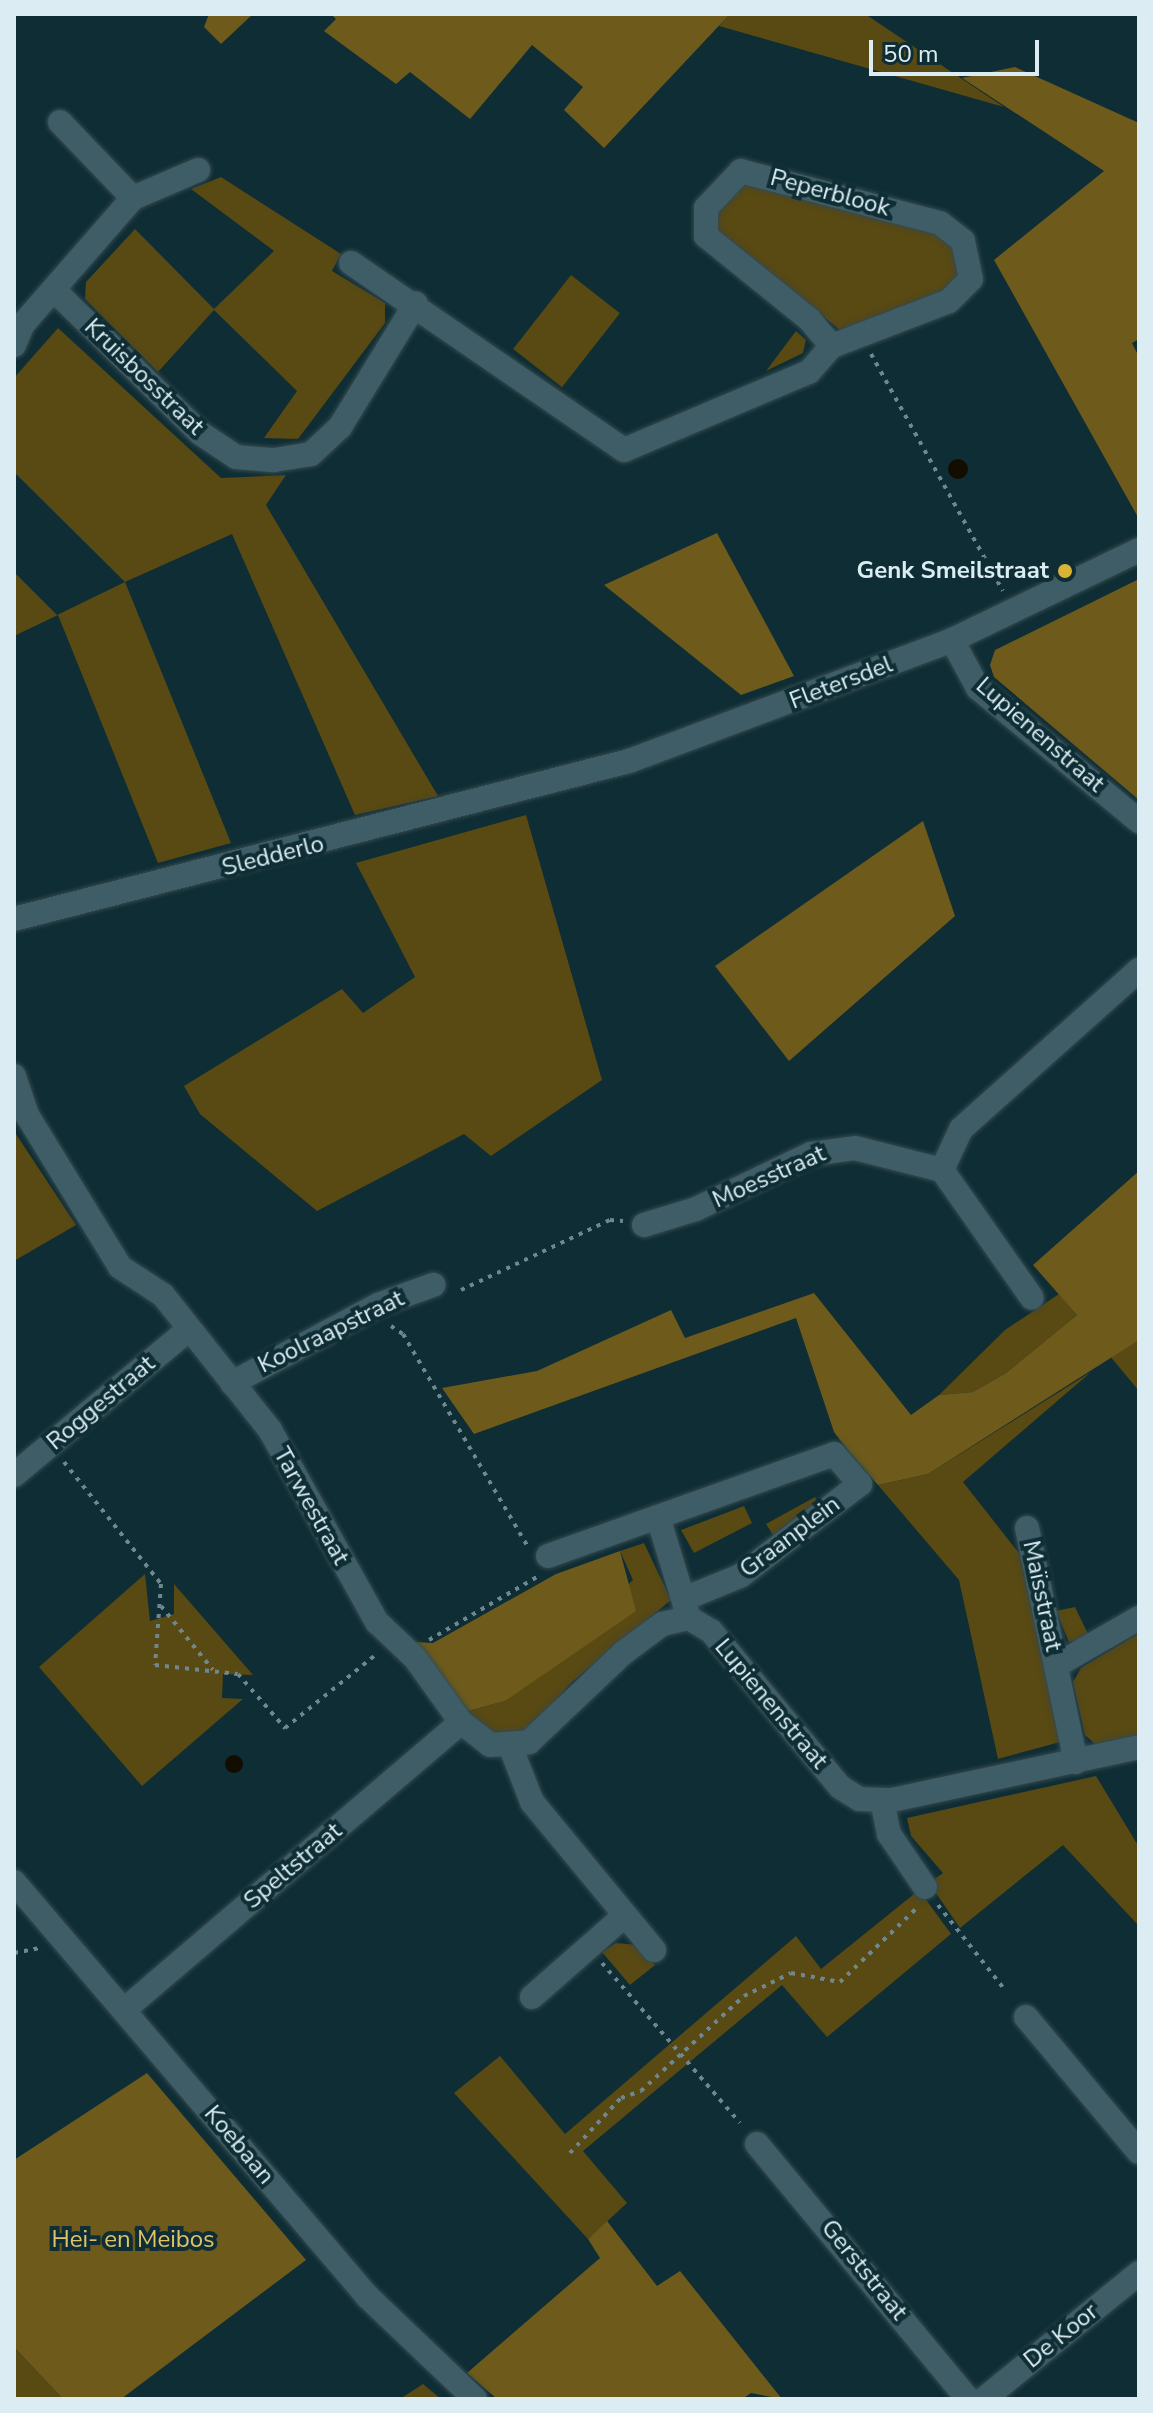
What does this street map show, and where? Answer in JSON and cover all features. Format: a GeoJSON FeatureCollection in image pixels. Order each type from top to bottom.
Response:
{"type":"FeatureCollection","features":[{"type":"Feature","properties":{"kind":"street"},"geometry":{"type":"LineString","coordinates":[[60,122],[133,198]]}},
{"type":"Feature","properties":{"kind":"street"},"geometry":{"type":"LineString","coordinates":[[14,345],[133,198],[198,170]]}},
{"type":"Feature","properties":{"kind":"street","name":"Peperblook"},"geometry":{"type":"LineString","coordinates":[[416,303],[624,450],[809,372],[832,346],[961,293],[971,279],[968,251],[940,223],[741,171],[706,208],[706,236],[809,319],[832,346]]}},
{"type":"Feature","properties":{"kind":"street"},"geometry":{"type":"LineString","coordinates":[[351,263],[416,303]]}},
{"type":"Feature","properties":{"kind":"street","name":"Kruisbosstraat"},"geometry":{"type":"LineString","coordinates":[[55,291],[200,433],[236,457],[274,460],[311,454],[340,427],[416,303]]}},
{"type":"Feature","properties":{"kind":"street","name":"Fletersdel"},"geometry":{"type":"LineString","coordinates":[[533,791],[715,732],[952,640],[1139,550]]}},
{"type":"Feature","properties":{"kind":"street","name":"Lupienenstraat"},"geometry":{"type":"LineString","coordinates":[[952,640],[978,688],[1139,821]]}},
{"type":"Feature","properties":{"kind":"street","name":"Sledderlo"},"geometry":{"type":"LineString","coordinates":[[14,919],[533,791]]}},
{"type":"Feature","properties":{"kind":"street"},"geometry":{"type":"LineString","coordinates":[[1032,1298],[942,1170],[961,1129],[1139,970]]}},
{"type":"Feature","properties":{"kind":"street","name":"Tarwestraat"},"geometry":{"type":"LineString","coordinates":[[14,1076],[27,1115],[120,1267],[163,1295],[187,1331],[270,1430],[377,1622],[415,1658],[461,1722],[490,1745],[511,1748]]}},
{"type":"Feature","properties":{"kind":"street","name":"Moesstraat"},"geometry":{"type":"LineString","coordinates":[[635,1223],[831,1148],[942,1170]]}},
{"type":"Feature","properties":{"kind":"street","name":"Koolraapstraat"},"geometry":{"type":"LineString","coordinates":[[232,1383],[378,1305],[433,1285]]}},
{"type":"Feature","properties":{"kind":"street","name":"Roggestraat"},"geometry":{"type":"LineString","coordinates":[[14,1475],[187,1331]]}},
{"type":"Feature","properties":{"kind":"street","name":"Graanplein"},"geometry":{"type":"LineString","coordinates":[[540,1558],[834,1454],[860,1484],[740,1576],[686,1609]]}},
{"type":"Feature","properties":{"kind":"street"},"geometry":{"type":"LineString","coordinates":[[654,1950],[622,1918],[532,1802],[511,1748],[559,1719],[584,1688],[662,1624],[686,1609],[658,1517]]}},
{"type":"Feature","properties":{"kind":"street","name":"Maïsstraat"},"geometry":{"type":"LineString","coordinates":[[1027,1528],[1076,1762]]}},
{"type":"Feature","properties":{"kind":"street","name":"Lupienenstraat"},"geometry":{"type":"LineString","coordinates":[[686,1609],[711,1631],[840,1787],[882,1801],[1139,1747]]}},
{"type":"Feature","properties":{"kind":"street","name":"Maïsstraat"},"geometry":{"type":"LineString","coordinates":[[1057,1665],[1139,1618]]}},
{"type":"Feature","properties":{"kind":"street","name":"Speltstraat"},"geometry":{"type":"LineString","coordinates":[[124,2010],[461,1722]]}},
{"type":"Feature","properties":{"kind":"street"},"geometry":{"type":"LineString","coordinates":[[882,1801],[889,1834],[929,1892]]}},
{"type":"Feature","properties":{"kind":"street","name":"Koebaan"},"geometry":{"type":"LineString","coordinates":[[14,1882],[368,2297],[462,2394]]}},
{"type":"Feature","properties":{"kind":"street"},"geometry":{"type":"LineString","coordinates":[[532,1997],[622,1918]]}},
{"type":"Feature","properties":{"kind":"street"},"geometry":{"type":"LineString","coordinates":[[1026,2017],[1139,2152]]}},
{"type":"Feature","properties":{"kind":"street","name":"Gerststraat"},"geometry":{"type":"LineString","coordinates":[[757,2144],[968,2399]]}},
{"type":"Feature","properties":{"kind":"street","name":"De Koor"},"geometry":{"type":"LineString","coordinates":[[984,2399],[1139,2273]]}},
{"type":"Feature","properties":{"kind":"path"},"geometry":{"type":"LineString","coordinates":[[867,345],[1007,598]]}},
{"type":"Feature","properties":{"kind":"path"},"geometry":{"type":"LineString","coordinates":[[461,1290],[610,1220],[635,1223]]}},
{"type":"Feature","properties":{"kind":"path"},"geometry":{"type":"LineString","coordinates":[[384,1320],[403,1334],[540,1558],[545,1572],[432,1641],[420,1636]]}},
{"type":"Feature","properties":{"kind":"path"},"geometry":{"type":"LineString","coordinates":[[62,1460],[161,1584],[155,1665],[238,1674],[285,1728],[382,1650]]}},
{"type":"Feature","properties":{"kind":"path"},"geometry":{"type":"LineString","coordinates":[[159,1604],[214,1672]]}},
{"type":"Feature","properties":{"kind":"path"},"geometry":{"type":"LineString","coordinates":[[570,2153],[621,2098],[641,2091],[744,1996],[791,1973],[840,1982],[929,1892],[1004,1989]]}},
{"type":"Feature","properties":{"kind":"path"},"geometry":{"type":"LineString","coordinates":[[14,1953],[45,1946]]}},
{"type":"Feature","properties":{"kind":"path"},"geometry":{"type":"LineString","coordinates":[[596,1955],[740,2123]]}},
{"type":"Feature","properties":{"kind":"shaded area"},"geometry":{"type":"Polygon","coordinates":[[[730,14],[865,14],[1004,107],[719,26],[730,14]]]}},
{"type":"Feature","properties":{"kind":"shaded area"},"geometry":{"type":"Polygon","coordinates":[[[221,177],[341,254],[332,271],[385,303],[385,323],[298,439],[264,438],[297,391],[214,310],[158,372],[85,299],[86,282],[135,229],[214,309],[274,251],[191,189],[221,177]]]}},
{"type":"Feature","properties":{"kind":"shaded area"},"geometry":{"type":"Polygon","coordinates":[[[741,181],[943,232],[964,259],[956,288],[845,334],[715,229],[717,207],[741,181]]]}},
{"type":"Feature","properties":{"kind":"shaded area"},"geometry":{"type":"Polygon","coordinates":[[[571,275],[620,313],[562,387],[513,349],[571,275]]]}},
{"type":"Feature","properties":{"kind":"shaded area"},"geometry":{"type":"Polygon","coordinates":[[[58,328],[221,478],[286,475],[266,505],[438,796],[355,815],[232,534],[125,582],[14,472],[14,378],[58,328]]]}},
{"type":"Feature","properties":{"kind":"shaded area"},"geometry":{"type":"Polygon","coordinates":[[[796,331],[806,340],[803,353],[766,371],[796,331]]]}},
{"type":"Feature","properties":{"kind":"shaded area"},"geometry":{"type":"Polygon","coordinates":[[[954,459],[962,459],[968,469],[962,479],[954,479],[948,473],[948,465],[954,459]]]}},
{"type":"Feature","properties":{"kind":"shaded area"},"geometry":{"type":"Polygon","coordinates":[[[14,572],[57,615],[125,582],[231,843],[158,863],[58,615],[14,636],[14,572]]]}},
{"type":"Feature","properties":{"kind":"shaded area"},"geometry":{"type":"Polygon","coordinates":[[[526,815],[602,1080],[491,1156],[464,1134],[317,1211],[200,1114],[184,1086],[342,989],[363,1013],[415,977],[356,863],[526,815]]]}},
{"type":"Feature","properties":{"kind":"shaded area"},"geometry":{"type":"Polygon","coordinates":[[[14,1131],[76,1225],[14,1261],[14,1131]]]}},
{"type":"Feature","properties":{"kind":"shaded area"},"geometry":{"type":"Polygon","coordinates":[[[1059,1294],[1077,1315],[1006,1373],[973,1392],[939,1395],[1005,1330],[1059,1294]]]}},
{"type":"Feature","properties":{"kind":"shaded area"},"geometry":{"type":"Polygon","coordinates":[[[1139,1340],[1139,1391],[1110,1356],[1139,1340]]]}},
{"type":"Feature","properties":{"kind":"shaded area"},"geometry":{"type":"Polygon","coordinates":[[[1091,1372],[963,1482],[1022,1557],[1060,1742],[998,1759],[959,1580],[878,1485],[928,1474],[1091,1372]]]}},
{"type":"Feature","properties":{"kind":"shaded area"},"geometry":{"type":"Polygon","coordinates":[[[815,1497],[818,1504],[775,1538],[766,1524],[815,1497]]]}},
{"type":"Feature","properties":{"kind":"shaded area"},"geometry":{"type":"Polygon","coordinates":[[[744,1506],[752,1523],[694,1553],[681,1530],[744,1506]]]}},
{"type":"Feature","properties":{"kind":"shaded area"},"geometry":{"type":"Polygon","coordinates":[[[644,1543],[671,1600],[572,1682],[522,1737],[496,1738],[468,1711],[505,1701],[633,1580],[620,1551],[644,1543]]]}},
{"type":"Feature","properties":{"kind":"shaded area"},"geometry":{"type":"Polygon","coordinates":[[[145,1574],[150,1621],[174,1614],[174,1584],[253,1675],[223,1674],[222,1698],[243,1699],[142,1786],[39,1667],[145,1574]]]}},
{"type":"Feature","properties":{"kind":"shaded area"},"geometry":{"type":"Polygon","coordinates":[[[1075,1607],[1090,1638],[1069,1642],[1056,1611],[1075,1607]]]}},
{"type":"Feature","properties":{"kind":"shaded area"},"geometry":{"type":"Polygon","coordinates":[[[1139,1633],[1139,1735],[1095,1744],[1085,1735],[1073,1682],[1081,1668],[1139,1633]]]}},
{"type":"Feature","properties":{"kind":"shaded area"},"geometry":{"type":"Polygon","coordinates":[[[234,1755],[243,1764],[234,1773],[225,1764],[234,1755]]]}},
{"type":"Feature","properties":{"kind":"shaded area"},"geometry":{"type":"Polygon","coordinates":[[[1096,1776],[1139,1847],[1139,1926],[1063,1845],[960,1928],[929,1883],[943,1873],[911,1836],[907,1818],[1096,1776]]]}},
{"type":"Feature","properties":{"kind":"shaded area"},"geometry":{"type":"Polygon","coordinates":[[[919,1890],[951,1934],[827,2037],[782,1985],[583,2151],[627,2203],[588,2239],[454,2093],[500,2056],[565,2134],[796,1936],[821,1969],[919,1890]]]}},
{"type":"Feature","properties":{"kind":"shaded area"},"geometry":{"type":"Polygon","coordinates":[[[616,1943],[638,1945],[655,1965],[630,1985],[602,1952],[616,1943]]]}},
{"type":"Feature","properties":{"kind":"shaded area"},"geometry":{"type":"Polygon","coordinates":[[[14,2347],[63,2399],[14,2399],[14,2347]]]}},
{"type":"Feature","properties":{"kind":"shaded area"},"geometry":{"type":"Polygon","coordinates":[[[423,2384],[441,2399],[400,2399],[423,2384]]]}},
{"type":"Feature","properties":{"kind":"green space"},"geometry":{"type":"Polygon","coordinates":[[[209,14],[253,14],[221,44],[204,27],[209,14]]]}},
{"type":"Feature","properties":{"kind":"green space"},"geometry":{"type":"Polygon","coordinates":[[[331,14],[730,14],[604,148],[564,110],[583,87],[532,45],[470,119],[410,72],[396,84],[324,31],[336,19],[331,14]]]}},
{"type":"Feature","properties":{"kind":"green space"},"geometry":{"type":"Polygon","coordinates":[[[1015,67],[1139,123],[1139,339],[1132,343],[1139,357],[1139,519],[994,260],[1104,171],[962,78],[1015,67]]]}},
{"type":"Feature","properties":{"kind":"green space"},"geometry":{"type":"Polygon","coordinates":[[[717,533],[794,676],[741,695],[604,585],[717,533]]]}},
{"type":"Feature","properties":{"kind":"green space"},"geometry":{"type":"Polygon","coordinates":[[[1139,579],[1139,800],[994,677],[990,665],[995,650],[1139,579]]]}},
{"type":"Feature","properties":{"kind":"green space"},"geometry":{"type":"Polygon","coordinates":[[[923,821],[955,916],[789,1061],[715,966],[923,821]]]}},
{"type":"Feature","properties":{"kind":"green space"},"geometry":{"type":"Polygon","coordinates":[[[1139,1171],[1139,1340],[928,1474],[878,1485],[849,1452],[834,1432],[796,1318],[474,1434],[442,1388],[537,1371],[671,1310],[685,1338],[814,1293],[911,1415],[939,1395],[973,1392],[1006,1373],[1077,1315],[1033,1265],[1139,1171]]]}},
{"type":"Feature","properties":{"kind":"green space"},"geometry":{"type":"Polygon","coordinates":[[[620,1551],[636,1611],[505,1701],[468,1711],[416,1642],[433,1643],[556,1574],[620,1551]]]}},
{"type":"Feature","properties":{"kind":"green space","name":"Hei- en Meibos"},"geometry":{"type":"Polygon","coordinates":[[[147,2073],[306,2260],[121,2399],[63,2399],[14,2347],[14,2160],[147,2073]]]}},
{"type":"Feature","properties":{"kind":"green space"},"geometry":{"type":"Polygon","coordinates":[[[607,2221],[657,2286],[680,2271],[782,2399],[751,2393],[742,2399],[497,2399],[467,2373],[600,2258],[588,2239],[607,2221]]]}},
{"type":"Feature","properties":{"kind":"place","name":"Genk Smeilstraat"},"geometry":{"type":"Point","coordinates":[1065,571]}}]}
